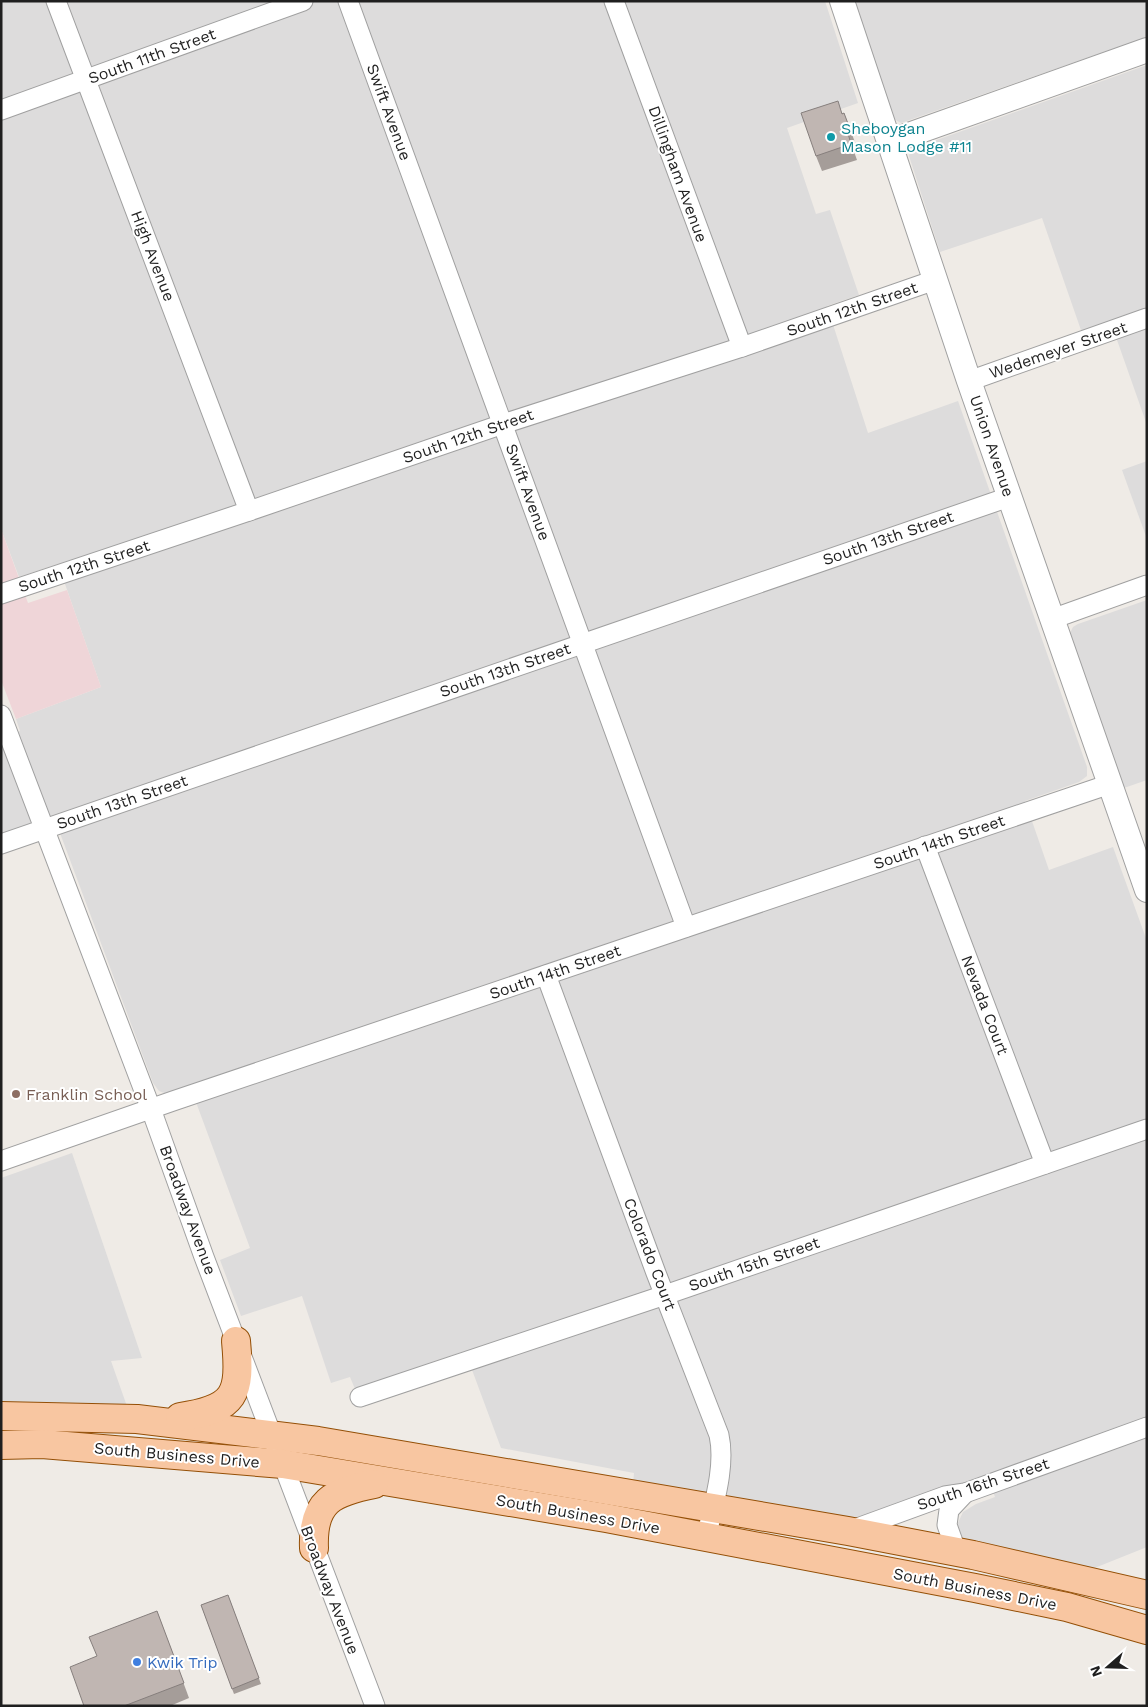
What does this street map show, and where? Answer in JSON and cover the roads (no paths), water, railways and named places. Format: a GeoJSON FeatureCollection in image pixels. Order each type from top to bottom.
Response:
{"type":"FeatureCollection","features":[{"type":"Feature","properties":{"kind":"main road"},"geometry":{"type":"LineString","coordinates":[[158,1421],[196,1415],[224,1405],[232,1395],[237,1384],[236,1341]]}},
{"type":"Feature","properties":{"kind":"main road","name":"South Business Drive"},"geometry":{"type":"LineString","coordinates":[[1,1416],[137,1418],[318,1440],[848,1531],[1147,1595]]}},
{"type":"Feature","properties":{"kind":"main road","name":"South Business Drive"},"geometry":{"type":"LineString","coordinates":[[1,1445],[42,1444],[283,1464],[606,1518],[1040,1602],[1147,1630]]}},
{"type":"Feature","properties":{"kind":"main road"},"geometry":{"type":"LineString","coordinates":[[314,1548],[316,1519],[328,1502],[339,1493],[388,1482]]}},
{"type":"Feature","properties":{"kind":"street","name":"High Avenue"},"geometry":{"type":"LineString","coordinates":[[56,1],[249,512]]}},
{"type":"Feature","properties":{"kind":"street","name":"South 11th Street"},"geometry":{"type":"LineString","coordinates":[[1,110],[303,1]]}},
{"type":"Feature","properties":{"kind":"street","name":"Swift Avenue"},"geometry":{"type":"LineString","coordinates":[[348,1],[686,928]]}},
{"type":"Feature","properties":{"kind":"street","name":"Dillingham Avenue"},"geometry":{"type":"LineString","coordinates":[[614,1],[742,347]]}},
{"type":"Feature","properties":{"kind":"street","name":"Union Avenue"},"geometry":{"type":"LineString","coordinates":[[842,1],[1009,497],[1110,784],[1141,854],[1147,890]]}},
{"type":"Feature","properties":{"kind":"street"},"geometry":{"type":"LineString","coordinates":[[890,142],[1147,50]]}},
{"type":"Feature","properties":{"kind":"street","name":"South 12th Street"},"geometry":{"type":"LineString","coordinates":[[1,594],[249,512],[503,424],[742,347],[935,280]]}},
{"type":"Feature","properties":{"kind":"street","name":"Wedemeyer Street"},"geometry":{"type":"LineString","coordinates":[[969,381],[1147,318]]}},
{"type":"Feature","properties":{"kind":"street","name":"South 13th Street"},"geometry":{"type":"LineString","coordinates":[[1,844],[1009,497]]}},
{"type":"Feature","properties":{"kind":"street"},"geometry":{"type":"LineString","coordinates":[[1052,619],[1147,585]]}},
{"type":"Feature","properties":{"kind":"street","name":"Broadway Avenue"},"geometry":{"type":"LineString","coordinates":[[1,715],[375,1706]]}},
{"type":"Feature","properties":{"kind":"street","name":"South 14th Street"},"geometry":{"type":"LineString","coordinates":[[1,1161],[1110,784]]}},
{"type":"Feature","properties":{"kind":"street","name":"Nevada Court"},"geometry":{"type":"LineString","coordinates":[[925,846],[1045,1164]]}},
{"type":"Feature","properties":{"kind":"street","name":"Colorado Court"},"geometry":{"type":"LineString","coordinates":[[546,975],[720,1437],[721,1459],[706,1538]]}},
{"type":"Feature","properties":{"kind":"street","name":"South 15th Street"},"geometry":{"type":"LineString","coordinates":[[360,1397],[1147,1129]]}},
{"type":"Feature","properties":{"kind":"street","name":"South 16th Street"},"geometry":{"type":"LineString","coordinates":[[848,1531],[940,1498],[965,1493],[1147,1427]]}},
{"type":"Feature","properties":{"kind":"street"},"geometry":{"type":"LineString","coordinates":[[957,1553],[947,1525],[949,1510],[965,1493]]}},
{"type":"Feature","properties":{"kind":"place","name":"Sheboygan Mason Lodge #11"},"geometry":{"type":"Point","coordinates":[831,137]}},
{"type":"Feature","properties":{"kind":"place","name":"Franklin School"},"geometry":{"type":"Point","coordinates":[16,1094]}},
{"type":"Feature","properties":{"kind":"place","name":"Kwik Trip"},"geometry":{"type":"Point","coordinates":[137,1662]}}]}
